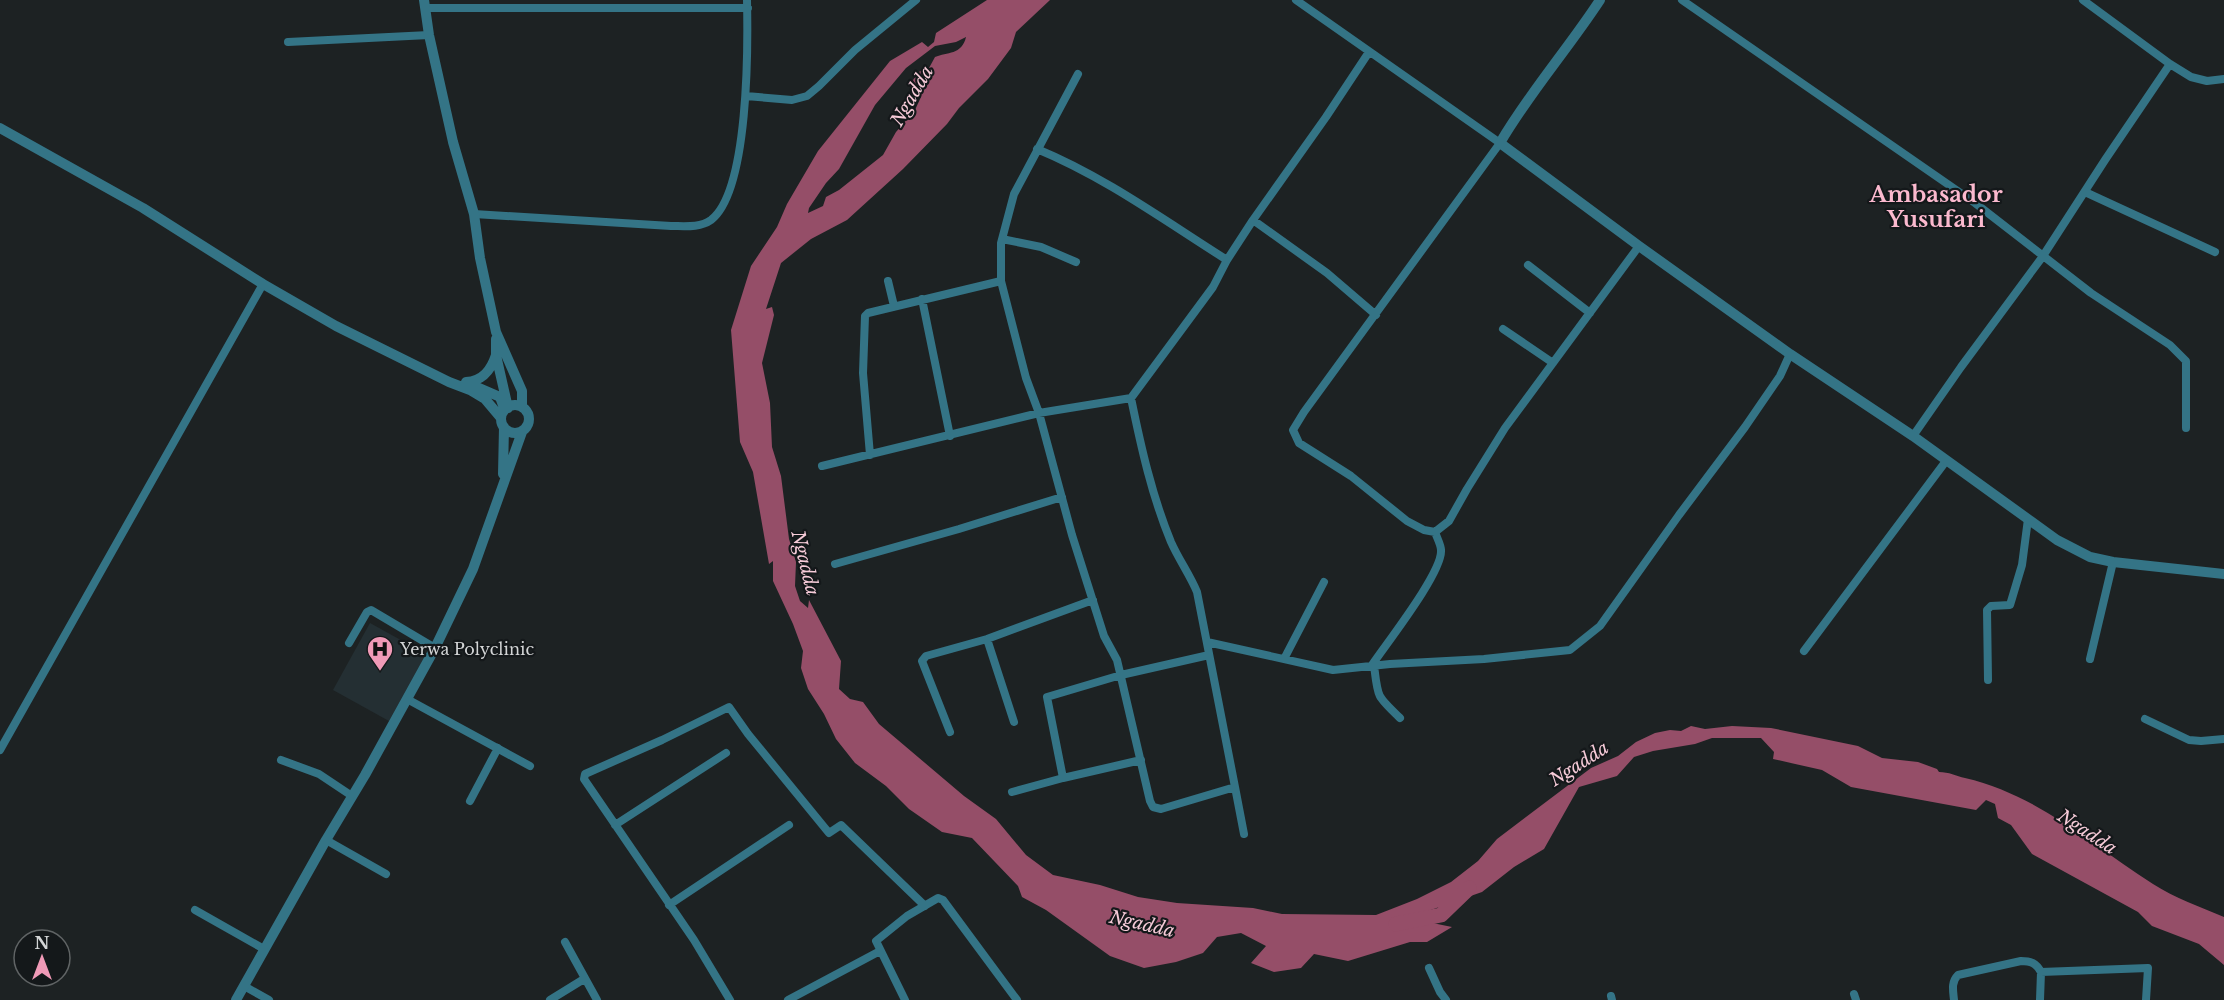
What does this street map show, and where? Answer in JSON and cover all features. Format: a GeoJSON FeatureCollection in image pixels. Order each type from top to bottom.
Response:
{"type":"FeatureCollection","features":[{"type":"Feature","properties":{"kind":"street"},"geometry":{"type":"LineString","coordinates":[[746,96],[792,100],[807,96],[819,87],[855,50],[916,0]]}},
{"type":"Feature","properties":{"kind":"street"},"geometry":{"type":"LineString","coordinates":[[1296,0],[1500,143],[1790,354],[1913,436],[2072,548],[2090,557],[2113,562],[2224,574]]}},
{"type":"Feature","properties":{"kind":"street"},"geometry":{"type":"LineString","coordinates":[[1600,0],[1500,143],[1304,412],[1293,430],[1299,443],[1351,476],[1407,521],[1424,530],[1435,532],[1449,521],[1505,428],[1639,246]]}},
{"type":"Feature","properties":{"kind":"street"},"geometry":{"type":"LineString","coordinates":[[1682,0],[1911,157],[2091,293],[2170,345],[2186,361],[2186,428]]}},
{"type":"Feature","properties":{"kind":"street"},"geometry":{"type":"LineString","coordinates":[[2084,0],[2191,77],[2207,81],[2224,79]]}},
{"type":"Feature","properties":{"kind":"street"},"geometry":{"type":"LineString","coordinates":[[474,214],[671,226],[700,225],[710,221],[717,214],[735,177],[746,96],[748,4],[425,4],[429,35],[453,142],[474,214],[480,258],[496,332],[522,391],[522,407]]}},
{"type":"Feature","properties":{"kind":"street"},"geometry":{"type":"LineString","coordinates":[[288,42],[429,35]]}},
{"type":"Feature","properties":{"kind":"street"},"geometry":{"type":"LineString","coordinates":[[822,466],[1039,413],[1131,398],[1213,287],[1253,220],[1369,52]]}},
{"type":"Feature","properties":{"kind":"street"},"geometry":{"type":"LineString","coordinates":[[1913,436],[2043,256],[2170,64]]}},
{"type":"Feature","properties":{"kind":"street"},"geometry":{"type":"LineString","coordinates":[[1078,74],[1014,194],[1002,239],[1001,281],[1026,378],[1039,413],[1104,636],[1117,660],[1150,801],[1154,807],[1161,809],[1235,787]]}},
{"type":"Feature","properties":{"kind":"street"},"geometry":{"type":"LineString","coordinates":[[0,128],[143,208],[263,284],[336,326],[449,382],[470,390],[485,399],[504,416]]}},
{"type":"Feature","properties":{"kind":"street"},"geometry":{"type":"LineString","coordinates":[[0,139],[11,134]]}},
{"type":"Feature","properties":{"kind":"street"},"geometry":{"type":"LineString","coordinates":[[1037,149],[1069,163],[1147,207],[1227,261]]}},
{"type":"Feature","properties":{"kind":"street"},"geometry":{"type":"LineString","coordinates":[[2085,192],[2215,252]]}},
{"type":"Feature","properties":{"kind":"street"},"geometry":{"type":"LineString","coordinates":[[1253,220],[1327,273],[1376,315]]}},
{"type":"Feature","properties":{"kind":"street"},"geometry":{"type":"LineString","coordinates":[[1002,239],[1041,247],[1076,262]]}},
{"type":"Feature","properties":{"kind":"street"},"geometry":{"type":"LineString","coordinates":[[1528,266],[1590,313]]}},
{"type":"Feature","properties":{"kind":"street"},"geometry":{"type":"LineString","coordinates":[[888,281],[894,306]]}},
{"type":"Feature","properties":{"kind":"street"},"geometry":{"type":"LineString","coordinates":[[870,455],[863,373],[864,319],[868,313],[1001,281]]}},
{"type":"Feature","properties":{"kind":"street"},"geometry":{"type":"LineString","coordinates":[[0,750],[263,284]]}},
{"type":"Feature","properties":{"kind":"street"},"geometry":{"type":"LineString","coordinates":[[922,299],[950,436]]}},
{"type":"Feature","properties":{"kind":"street"},"geometry":{"type":"LineString","coordinates":[[1503,329],[1553,363]]}},
{"type":"Feature","properties":{"kind":"street"},"geometry":{"type":"LineString","coordinates":[[496,332],[496,355],[504,416],[503,487]]}},
{"type":"Feature","properties":{"kind":"street"},"geometry":{"type":"LineString","coordinates":[[1207,642],[1333,670],[1570,650],[1600,626],[1679,514],[1745,427],[1780,376],[1790,354]]}},
{"type":"Feature","properties":{"kind":"street"},"geometry":{"type":"LineString","coordinates":[[449,382],[476,381],[485,376],[493,365],[496,355]]}},
{"type":"Feature","properties":{"kind":"street"},"geometry":{"type":"LineString","coordinates":[[464,382],[500,397],[504,416],[512,432],[522,432]]}},
{"type":"Feature","properties":{"kind":"street"},"geometry":{"type":"LineString","coordinates":[[1131,398],[1144,462],[1172,544],[1197,592],[1244,834]]}},
{"type":"Feature","properties":{"kind":"street"},"geometry":{"type":"LineString","coordinates":[[236,1000],[407,699],[435,648],[473,569],[522,432],[529,419],[526,410],[517,405],[504,416]]}},
{"type":"Feature","properties":{"kind":"street"},"geometry":{"type":"LineString","coordinates":[[1804,651],[1946,461]]}},
{"type":"Feature","properties":{"kind":"street"},"geometry":{"type":"LineString","coordinates":[[835,564],[959,530],[1062,497]]}},
{"type":"Feature","properties":{"kind":"street"},"geometry":{"type":"LineString","coordinates":[[1988,680],[1987,610],[1991,606],[2010,604],[2022,565],[2028,519]]}},
{"type":"Feature","properties":{"kind":"street"},"geometry":{"type":"LineString","coordinates":[[1400,717],[1385,705],[1378,693],[1373,665],[1427,585],[1439,561],[1442,550],[1435,532]]}},
{"type":"Feature","properties":{"kind":"street"},"geometry":{"type":"LineString","coordinates":[[2090,659],[2113,562]]}},
{"type":"Feature","properties":{"kind":"street"},"geometry":{"type":"LineString","coordinates":[[1284,659],[1324,582]]}},
{"type":"Feature","properties":{"kind":"street"},"geometry":{"type":"LineString","coordinates":[[950,732],[922,661],[926,656],[987,639],[1093,600]]}},
{"type":"Feature","properties":{"kind":"street"},"geometry":{"type":"LineString","coordinates":[[349,643],[370,610],[435,648]]}},
{"type":"Feature","properties":{"kind":"street"},"geometry":{"type":"LineString","coordinates":[[987,639],[1014,722]]}},
{"type":"Feature","properties":{"kind":"street"},"geometry":{"type":"LineString","coordinates":[[1063,778],[1047,697],[1121,675],[1209,655]]}},
{"type":"Feature","properties":{"kind":"street"},"geometry":{"type":"LineString","coordinates":[[407,699],[530,766]]}},
{"type":"Feature","properties":{"kind":"street"},"geometry":{"type":"LineString","coordinates":[[730,1000],[694,940],[584,780],[585,774],[729,707],[748,734],[829,833],[841,825],[925,906]]}},
{"type":"Feature","properties":{"kind":"street"},"geometry":{"type":"LineString","coordinates":[[2145,719],[2189,740],[2224,740]]}},
{"type":"Feature","properties":{"kind":"street"},"geometry":{"type":"LineString","coordinates":[[470,801],[498,748]]}},
{"type":"Feature","properties":{"kind":"street"},"geometry":{"type":"LineString","coordinates":[[615,825],[726,753]]}},
{"type":"Feature","properties":{"kind":"street"},"geometry":{"type":"LineString","coordinates":[[281,760],[319,774],[352,796]]}},
{"type":"Feature","properties":{"kind":"street"},"geometry":{"type":"LineString","coordinates":[[1012,792],[1141,760]]}},
{"type":"Feature","properties":{"kind":"street"},"geometry":{"type":"LineString","coordinates":[[669,905],[789,825]]}},
{"type":"Feature","properties":{"kind":"street"},"geometry":{"type":"LineString","coordinates":[[326,840],[386,874]]}},
{"type":"Feature","properties":{"kind":"street"},"geometry":{"type":"LineString","coordinates":[[905,1000],[876,941],[907,916],[938,898],[943,900],[1017,1000]]}},
{"type":"Feature","properties":{"kind":"street"},"geometry":{"type":"LineString","coordinates":[[195,910],[264,949]]}},
{"type":"Feature","properties":{"kind":"street"},"geometry":{"type":"LineString","coordinates":[[565,942],[597,1000]]}},
{"type":"Feature","properties":{"kind":"street"},"geometry":{"type":"LineString","coordinates":[[788,1000],[880,951]]}},
{"type":"Feature","properties":{"kind":"street"},"geometry":{"type":"LineString","coordinates":[[1954,1000],[1953,985],[1958,975],[2021,961],[2030,961],[2037,965],[2041,972],[2040,1000]]}},
{"type":"Feature","properties":{"kind":"street"},"geometry":{"type":"LineString","coordinates":[[1429,968],[1446,1000]]}},
{"type":"Feature","properties":{"kind":"street"},"geometry":{"type":"LineString","coordinates":[[2041,972],[2148,968],[2146,1000]]}},
{"type":"Feature","properties":{"kind":"street"},"geometry":{"type":"LineString","coordinates":[[550,1000],[584,979]]}},
{"type":"Feature","properties":{"kind":"street"},"geometry":{"type":"LineString","coordinates":[[244,986],[269,1000]]}},
{"type":"Feature","properties":{"kind":"shaded area","name":"Yerwa Polyclinic"},"geometry":{"type":"Polygon","coordinates":[[[370,623],[426,654],[389,721],[333,690],[370,623]]]}},
{"type":"Feature","properties":{"kind":"water"},"geometry":{"type":"Polygon","coordinates":[[[987,0],[1050,0],[1016,32],[1011,48],[988,79],[903,169],[847,220],[811,239],[781,263],[766,309],[772,307],[774,315],[762,363],[770,403],[772,447],[781,476],[789,539],[796,562],[795,586],[800,601],[808,608],[809,600],[841,661],[839,689],[850,699],[863,702],[879,724],[964,796],[996,819],[1026,855],[1053,875],[1100,885],[1138,897],[1177,903],[1253,908],[1282,914],[1376,915],[1417,899],[1451,882],[1478,861],[1497,839],[1591,768],[1618,756],[1636,742],[1655,733],[1670,730],[1681,731],[1691,726],[1705,729],[1732,726],[1771,728],[1858,746],[1882,758],[1918,762],[1937,769],[1939,772],[1992,786],[2017,796],[2064,823],[2161,889],[2224,917],[2224,965],[2199,944],[2152,926],[2138,912],[2032,854],[2011,825],[1998,818],[1995,804],[1986,800],[1976,810],[1851,787],[1822,770],[1773,759],[1774,752],[1761,738],[1712,738],[1695,744],[1653,751],[1634,757],[1617,776],[1579,787],[1544,849],[1514,867],[1482,892],[1408,918],[1452,927],[1427,942],[1410,942],[1348,961],[1314,954],[1301,968],[1274,972],[1251,963],[1266,946],[1241,933],[1217,937],[1203,953],[1176,962],[1144,968],[1110,956],[1046,910],[1022,897],[1018,886],[972,838],[942,832],[909,809],[886,786],[855,763],[836,739],[808,689],[801,668],[803,651],[773,581],[773,561],[769,564],[753,472],[740,442],[731,330],[751,266],[777,227],[787,204],[818,151],[890,61],[922,42],[928,47],[934,42],[936,33],[987,0]],[[966,37],[956,42],[935,46],[906,68],[875,105],[839,169],[826,183],[808,213],[823,206],[826,197],[839,190],[883,155],[896,132],[915,110],[921,97],[920,90],[913,80],[920,71],[929,68],[935,57],[954,52],[964,43],[966,37]]]}},
{"type":"Feature","properties":{"kind":"waterway","name":"Ngadda"},"geometry":{"type":"LineString","coordinates":[[1396,924],[1441,915],[1469,888]]}},
{"type":"Feature","properties":{"kind":"place","name":"Yerwa Polyclinic"},"geometry":{"type":"Point","coordinates":[380,672]}},
{"type":"Feature","properties":{"kind":"district","name":"Ambasador Yusufari"},"geometry":{"type":"Point","coordinates":[1936,206]}}]}
